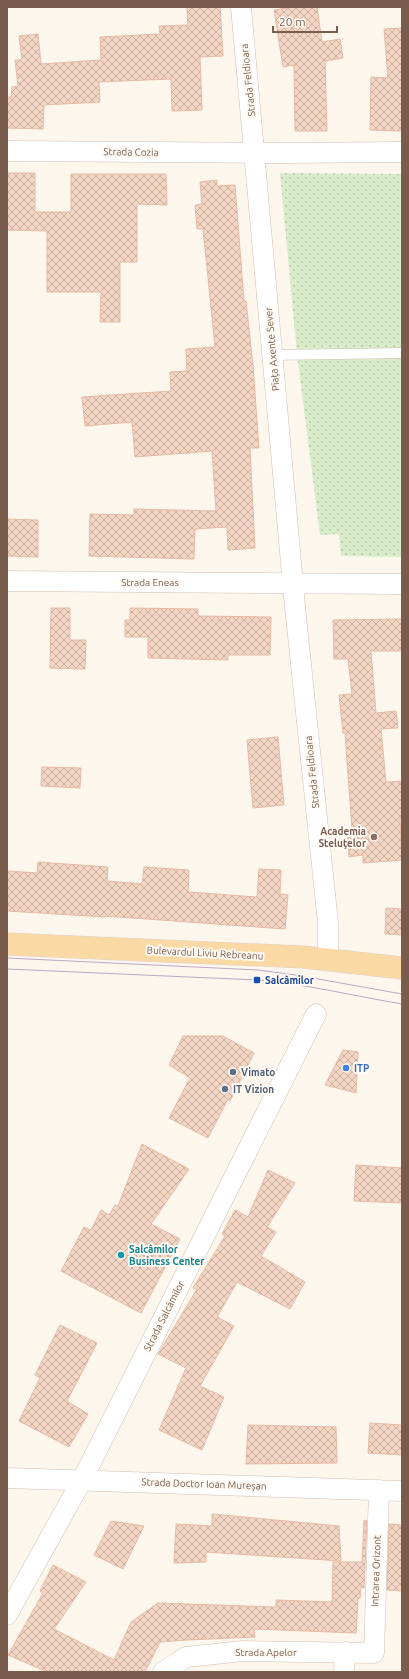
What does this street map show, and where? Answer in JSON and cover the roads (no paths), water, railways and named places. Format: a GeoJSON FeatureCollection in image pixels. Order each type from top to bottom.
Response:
{"type":"FeatureCollection","features":[{"type":"Feature","properties":{"kind":"main road","name":"Bulevardul Liviu Rebreanu"},"geometry":{"type":"LineString","coordinates":[[7,944],[295,957],[402,968]]}},
{"type":"Feature","properties":{"kind":"street","name":"Strada Feldioara"},"geometry":{"type":"LineString","coordinates":[[241,7],[255,153]]}},
{"type":"Feature","properties":{"kind":"street","name":"Strada Cozia"},"geometry":{"type":"LineString","coordinates":[[7,151],[255,153]]}},
{"type":"Feature","properties":{"kind":"street"},"geometry":{"type":"LineString","coordinates":[[255,153],[402,152]]}},
{"type":"Feature","properties":{"kind":"street","name":"Piața Axente Sever"},"geometry":{"type":"LineString","coordinates":[[255,153],[293,583]]}},
{"type":"Feature","properties":{"kind":"street","name":"Strada Eneas"},"geometry":{"type":"LineString","coordinates":[[7,581],[293,583]]}},
{"type":"Feature","properties":{"kind":"street","name":"Strada Feldioara"},"geometry":{"type":"LineString","coordinates":[[293,583],[328,923],[328,960]]}},
{"type":"Feature","properties":{"kind":"street"},"geometry":{"type":"LineString","coordinates":[[293,583],[402,584]]}},
{"type":"Feature","properties":{"kind":"street","name":"Strada Salcâmilor"},"geometry":{"type":"LineString","coordinates":[[7,1615],[82,1480],[316,1014]]}},
{"type":"Feature","properties":{"kind":"street","name":"Strada Doctor Ioan Mureșan"},"geometry":{"type":"LineString","coordinates":[[7,1478],[402,1491]]}},
{"type":"Feature","properties":{"kind":"street","name":"Intrarea Orizont"},"geometry":{"type":"LineString","coordinates":[[374,1652],[379,1490]]}},
{"type":"Feature","properties":{"kind":"street","name":"Strada Apelor"},"geometry":{"type":"LineString","coordinates":[[163,1672],[186,1657],[243,1651],[374,1652]]}},
{"type":"Feature","properties":{"kind":"street"},"geometry":{"type":"LineString","coordinates":[[344,1672],[345,1652]]}},
{"type":"Feature","properties":{"kind":"lane"},"geometry":{"type":"LineString","coordinates":[[273,355],[402,353]]}},
{"type":"Feature","properties":{"kind":"tram line"},"geometry":{"type":"LineString","coordinates":[[7,958],[258,970],[296,975],[402,994]]}},
{"type":"Feature","properties":{"kind":"tram line"},"geometry":{"type":"LineString","coordinates":[[7,969],[257,980],[312,987],[402,1004]]}},
{"type":"Feature","properties":{"kind":"place","name":"Academia Steluțelor"},"geometry":{"type":"Point","coordinates":[374,837]}},
{"type":"Feature","properties":{"kind":"place","name":"Salcâmilor"},"geometry":{"type":"Point","coordinates":[257,980]}},
{"type":"Feature","properties":{"kind":"place","name":"ITP"},"geometry":{"type":"Point","coordinates":[346,1068]}},
{"type":"Feature","properties":{"kind":"place","name":"Vimato"},"geometry":{"type":"Point","coordinates":[233,1072]}},
{"type":"Feature","properties":{"kind":"place","name":"IT Vizion"},"geometry":{"type":"Point","coordinates":[225,1089]}},
{"type":"Feature","properties":{"kind":"place","name":"Salcâmilor Business Center"},"geometry":{"type":"Point","coordinates":[121,1255]}}]}
